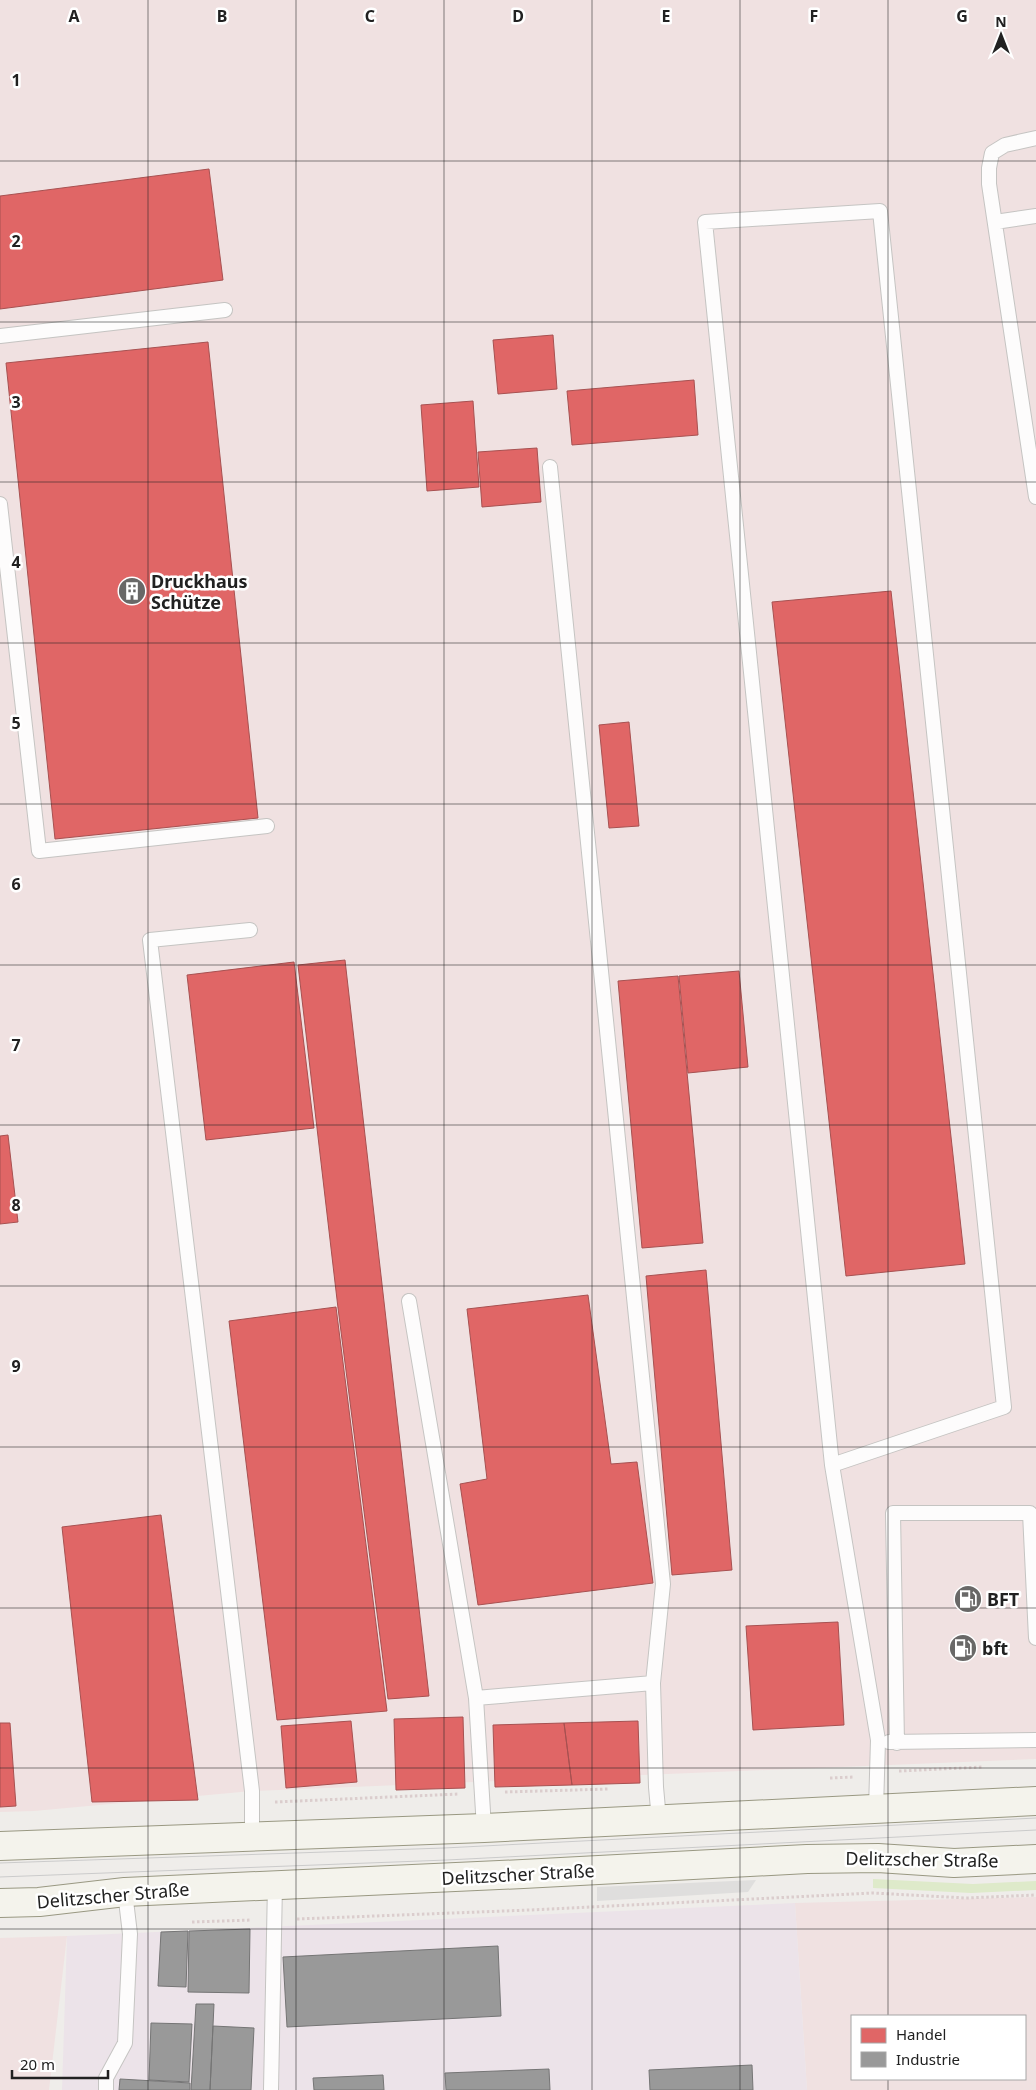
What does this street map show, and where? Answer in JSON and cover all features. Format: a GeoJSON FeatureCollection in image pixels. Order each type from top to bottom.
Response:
{"type":"FeatureCollection","features":[{"type":"Feature","properties":{"kind":"main road"},"geometry":{"type":"LineString","coordinates":[[0,1846],[484,1828],[1036,1801]]}},
{"type":"Feature","properties":{"kind":"main road","name":"Delitzscher Straße"},"geometry":{"type":"LineString","coordinates":[[0,1903],[39,1902],[125,1892],[807,1859],[878,1858],[954,1863],[1036,1859]]}},
{"type":"Feature","properties":{"kind":"lane"},"geometry":{"type":"LineString","coordinates":[[1036,138],[1005,145],[992,153],[989,168],[989,184],[1036,497]]}},
{"type":"Feature","properties":{"kind":"lane"},"geometry":{"type":"LineString","coordinates":[[832,1466],[1004,1407],[880,211],[705,222],[832,1466],[878,1740],[876,1809]]}},
{"type":"Feature","properties":{"kind":"lane"},"geometry":{"type":"LineString","coordinates":[[995,222],[1036,216]]}},
{"type":"Feature","properties":{"kind":"lane"},"geometry":{"type":"LineString","coordinates":[[0,336],[225,310]]}},
{"type":"Feature","properties":{"kind":"lane"},"geometry":{"type":"LineString","coordinates":[[550,468],[663,1584],[653,1683],[656,1787],[659,1820]]}},
{"type":"Feature","properties":{"kind":"lane"},"geometry":{"type":"LineString","coordinates":[[0,504],[38,850],[267,826]]}},
{"type":"Feature","properties":{"kind":"lane"},"geometry":{"type":"LineString","coordinates":[[250,930],[150,940],[250,1781],[252,1838]]}},
{"type":"Feature","properties":{"kind":"lane"},"geometry":{"type":"LineString","coordinates":[[409,1301],[476,1698],[484,1828]]}},
{"type":"Feature","properties":{"kind":"lane"},"geometry":{"type":"LineString","coordinates":[[897,1743],[893,1513],[1030,1513],[1036,1638]]}},
{"type":"Feature","properties":{"kind":"lane"},"geometry":{"type":"LineString","coordinates":[[476,1698],[653,1683]]}},
{"type":"Feature","properties":{"kind":"lane"},"geometry":{"type":"LineString","coordinates":[[878,1740],[897,1743],[1036,1740]]}},
{"type":"Feature","properties":{"kind":"lane"},"geometry":{"type":"LineString","coordinates":[[271,2090],[275,1884]]}},
{"type":"Feature","properties":{"kind":"lane"},"geometry":{"type":"LineString","coordinates":[[106,2090],[106,2078],[125,2043],[130,1934],[125,1892]]}},
{"type":"Feature","properties":{"kind":"path"},"geometry":{"type":"LineString","coordinates":[[820,1778],[878,1775],[905,1770],[989,1767]]}},
{"type":"Feature","properties":{"kind":"path"},"geometry":{"type":"LineString","coordinates":[[251,1803],[656,1787]]}},
{"type":"Feature","properties":{"kind":"path"},"geometry":{"type":"LineString","coordinates":[[188,1922],[530,1910],[873,1893],[966,1898],[1036,1895]]}},
{"type":"Feature","properties":{"kind":"shaded area"},"geometry":{"type":"Polygon","coordinates":[[[0,0],[1036,0],[1036,1759],[252,1791],[34,1811],[0,1812],[0,0]]]}},
{"type":"Feature","properties":{"kind":"shaded area"},"geometry":{"type":"Polygon","coordinates":[[[756,1880],[748,1892],[597,1901],[597,1887],[756,1880]]]}},
{"type":"Feature","properties":{"kind":"shaded area"},"geometry":{"type":"Polygon","coordinates":[[[1036,1897],[1036,2090],[807,2090],[795,1903],[1036,1897]]]}},
{"type":"Feature","properties":{"kind":"shaded area"},"geometry":{"type":"Polygon","coordinates":[[[795,1903],[807,2090],[62,2090],[67,1936],[795,1903]]]}},
{"type":"Feature","properties":{"kind":"shaded area"},"geometry":{"type":"Polygon","coordinates":[[[67,1936],[49,2090],[0,2090],[0,1938],[67,1936]]]}},
{"type":"Feature","properties":{"kind":"green space"},"geometry":{"type":"Polygon","coordinates":[[[873,1879],[973,1884],[1036,1881],[1036,1890],[971,1893],[873,1888],[873,1879]]]}},
{"type":"Feature","properties":{"kind":"building: Handel"},"geometry":{"type":"Polygon","coordinates":[[[209,169],[223,280],[0,309],[0,196],[209,169]]]}},
{"type":"Feature","properties":{"kind":"building: Handel"},"geometry":{"type":"Polygon","coordinates":[[[553,335],[557,389],[498,394],[493,340],[553,335]]]}},
{"type":"Feature","properties":{"kind":"building: Handel","name":"Druckhaus Schütze"},"geometry":{"type":"Polygon","coordinates":[[[208,342],[258,818],[55,839],[6,363],[208,342]]]}},
{"type":"Feature","properties":{"kind":"building: Handel"},"geometry":{"type":"Polygon","coordinates":[[[694,380],[698,435],[572,445],[567,391],[694,380]]]}},
{"type":"Feature","properties":{"kind":"building: Handel"},"geometry":{"type":"Polygon","coordinates":[[[473,401],[479,487],[427,491],[421,405],[473,401]]]}},
{"type":"Feature","properties":{"kind":"building: Handel"},"geometry":{"type":"Polygon","coordinates":[[[537,448],[541,502],[482,507],[478,452],[537,448]]]}},
{"type":"Feature","properties":{"kind":"building: Handel"},"geometry":{"type":"Polygon","coordinates":[[[891,591],[965,1264],[846,1276],[772,602],[891,591]]]}},
{"type":"Feature","properties":{"kind":"building: Handel"},"geometry":{"type":"Polygon","coordinates":[[[629,722],[639,826],[609,828],[599,725],[629,722]]]}},
{"type":"Feature","properties":{"kind":"building: Handel"},"geometry":{"type":"Polygon","coordinates":[[[345,960],[429,1696],[388,1699],[338,1308],[298,965],[345,960]]]}},
{"type":"Feature","properties":{"kind":"building: Handel"},"geometry":{"type":"Polygon","coordinates":[[[294,962],[314,1128],[206,1140],[187,975],[294,962]]]}},
{"type":"Feature","properties":{"kind":"building: Handel"},"geometry":{"type":"Polygon","coordinates":[[[739,971],[748,1067],[688,1073],[679,976],[739,971]]]}},
{"type":"Feature","properties":{"kind":"building: Handel"},"geometry":{"type":"Polygon","coordinates":[[[678,976],[703,1243],[642,1248],[618,981],[678,976]]]}},
{"type":"Feature","properties":{"kind":"building: Handel"},"geometry":{"type":"Polygon","coordinates":[[[8,1135],[18,1222],[0,1224],[0,1136],[8,1135]]]}},
{"type":"Feature","properties":{"kind":"building: Handel"},"geometry":{"type":"Polygon","coordinates":[[[706,1270],[732,1570],[672,1575],[646,1276],[706,1270]]]}},
{"type":"Feature","properties":{"kind":"building: Handel"},"geometry":{"type":"Polygon","coordinates":[[[588,1295],[611,1464],[637,1462],[653,1583],[478,1605],[460,1484],[487,1479],[467,1309],[588,1295]]]}},
{"type":"Feature","properties":{"kind":"building: Handel"},"geometry":{"type":"Polygon","coordinates":[[[336,1307],[387,1711],[277,1720],[229,1321],[336,1307]]]}},
{"type":"Feature","properties":{"kind":"building: Handel"},"geometry":{"type":"Polygon","coordinates":[[[161,1515],[198,1800],[92,1802],[62,1527],[161,1515]]]}},
{"type":"Feature","properties":{"kind":"building: Handel"},"geometry":{"type":"Polygon","coordinates":[[[838,1622],[844,1725],[753,1730],[746,1626],[838,1622]]]}},
{"type":"Feature","properties":{"kind":"building: Handel"},"geometry":{"type":"Polygon","coordinates":[[[463,1717],[465,1788],[396,1790],[394,1719],[463,1717]]]}},
{"type":"Feature","properties":{"kind":"building: Handel"},"geometry":{"type":"Polygon","coordinates":[[[351,1721],[357,1782],[286,1788],[281,1726],[351,1721]]]}},
{"type":"Feature","properties":{"kind":"building: Handel"},"geometry":{"type":"Polygon","coordinates":[[[638,1721],[640,1783],[572,1785],[564,1723],[638,1721]]]}},
{"type":"Feature","properties":{"kind":"building: Handel"},"geometry":{"type":"Polygon","coordinates":[[[0,1723],[10,1723],[16,1806],[0,1807],[0,1723]]]}},
{"type":"Feature","properties":{"kind":"building: Handel"},"geometry":{"type":"Polygon","coordinates":[[[564,1723],[572,1785],[495,1787],[493,1725],[564,1723]]]}},
{"type":"Feature","properties":{"kind":"building: Industrie"},"geometry":{"type":"Polygon","coordinates":[[[250,1929],[249,1993],[188,1992],[189,1931],[250,1929]]]}},
{"type":"Feature","properties":{"kind":"building: Industrie"},"geometry":{"type":"Polygon","coordinates":[[[188,1931],[186,1987],[158,1986],[161,1932],[188,1931]]]}},
{"type":"Feature","properties":{"kind":"building: Industrie"},"geometry":{"type":"Polygon","coordinates":[[[498,1946],[501,2016],[287,2027],[283,1957],[498,1946]]]}},
{"type":"Feature","properties":{"kind":"building: Industrie"},"geometry":{"type":"Polygon","coordinates":[[[196,2004],[214,2004],[210,2090],[191,2090],[196,2004]]]}},
{"type":"Feature","properties":{"kind":"building: Industrie"},"geometry":{"type":"Polygon","coordinates":[[[151,2023],[192,2024],[189,2082],[149,2080],[151,2023]]]}},
{"type":"Feature","properties":{"kind":"building: Industrie"},"geometry":{"type":"Polygon","coordinates":[[[213,2026],[254,2028],[251,2090],[210,2090],[213,2026]]]}},
{"type":"Feature","properties":{"kind":"building: Industrie"},"geometry":{"type":"Polygon","coordinates":[[[752,2065],[753,2090],[650,2090],[649,2070],[752,2065]]]}},
{"type":"Feature","properties":{"kind":"building: Industrie"},"geometry":{"type":"Polygon","coordinates":[[[549,2069],[550,2090],[446,2090],[445,2073],[549,2069]]]}},
{"type":"Feature","properties":{"kind":"building: Industrie"},"geometry":{"type":"Polygon","coordinates":[[[383,2075],[384,2090],[314,2090],[313,2078],[383,2075]]]}},
{"type":"Feature","properties":{"kind":"building: Industrie"},"geometry":{"type":"Polygon","coordinates":[[[120,2079],[190,2083],[190,2090],[119,2090],[120,2079]]]}},
{"type":"Feature","properties":{"kind":"tram line"},"geometry":{"type":"LineString","coordinates":[[0,1863],[444,1848],[1036,1818]]}},
{"type":"Feature","properties":{"kind":"tram line"},"geometry":{"type":"LineString","coordinates":[[0,1877],[447,1860],[1036,1830]]}},
{"type":"Feature","properties":{"kind":"place","name":"Druckhaus Schütze"},"geometry":{"type":"Point","coordinates":[132,591]}},
{"type":"Feature","properties":{"kind":"place","name":"BFT"},"geometry":{"type":"Point","coordinates":[968,1599]}},
{"type":"Feature","properties":{"kind":"place","name":"bft"},"geometry":{"type":"Point","coordinates":[963,1648]}}]}
